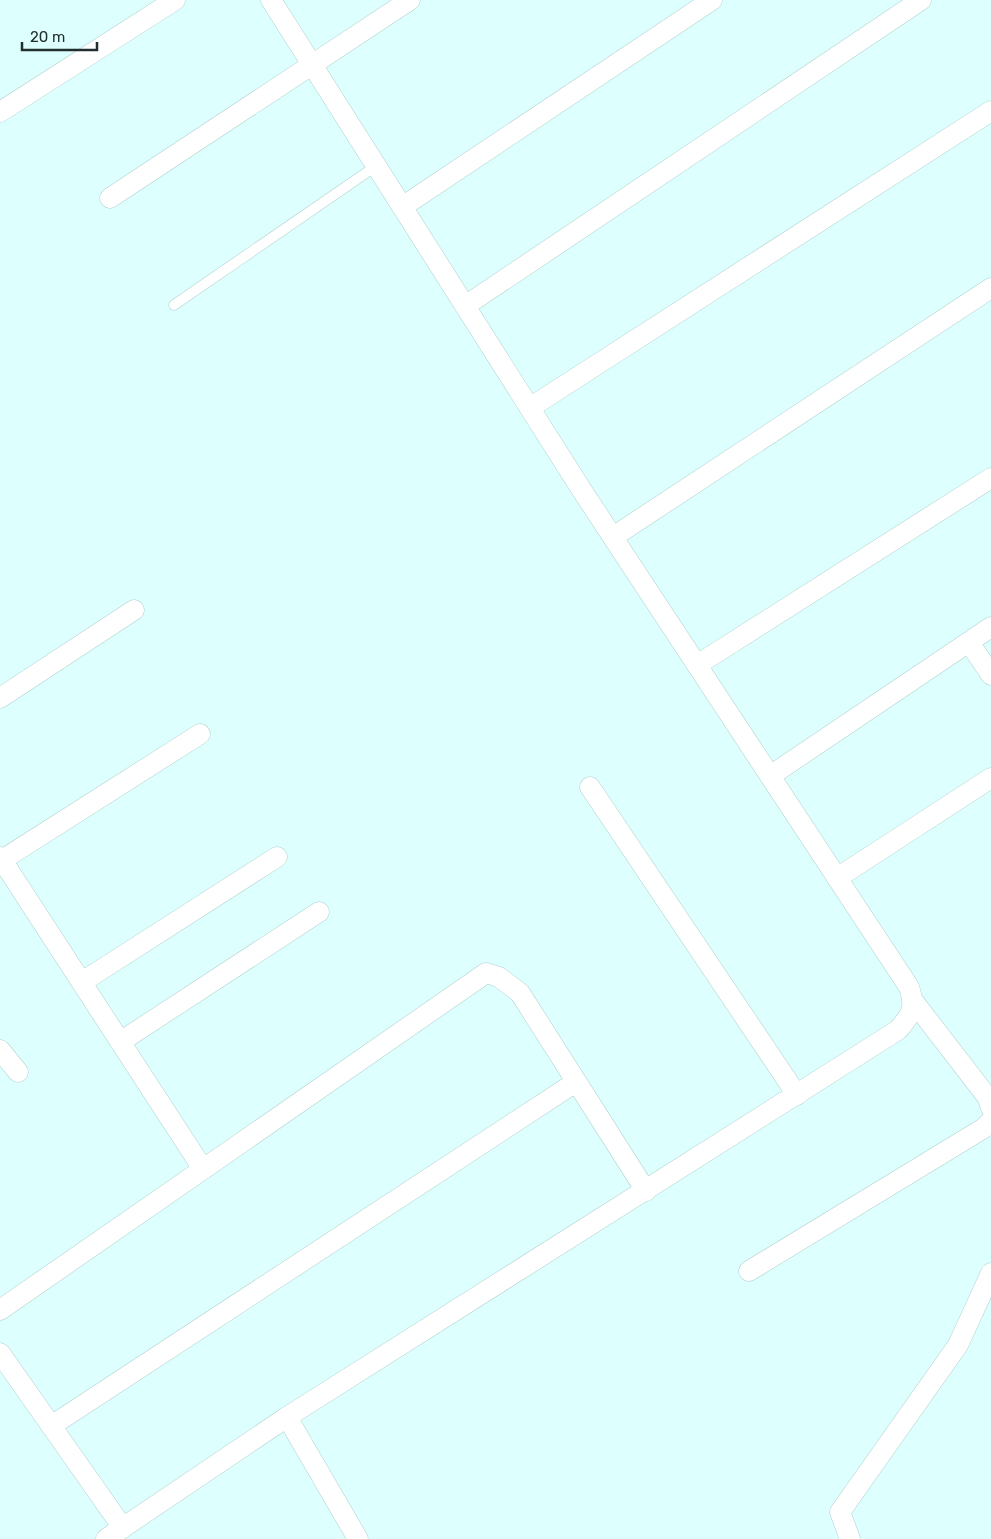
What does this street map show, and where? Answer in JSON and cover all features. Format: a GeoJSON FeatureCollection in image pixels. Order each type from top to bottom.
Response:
{"type":"FeatureCollection","features":[{"type":"Feature","properties":{"kind":"street"},"geometry":{"type":"LineString","coordinates":[[0,112],[174,0]]}},
{"type":"Feature","properties":{"kind":"street"},"geometry":{"type":"LineString","coordinates":[[271,0],[613,537],[909,987],[914,1002],[988,1098],[991,1108]]}},
{"type":"Feature","properties":{"kind":"street"},"geometry":{"type":"LineString","coordinates":[[110,198],[410,0]]}},
{"type":"Feature","properties":{"kind":"street"},"geometry":{"type":"LineString","coordinates":[[402,207],[712,0]]}},
{"type":"Feature","properties":{"kind":"street"},"geometry":{"type":"LineString","coordinates":[[465,306],[921,0]]}},
{"type":"Feature","properties":{"kind":"street"},"geometry":{"type":"LineString","coordinates":[[531,407],[991,112]]}},
{"type":"Feature","properties":{"kind":"street"},"geometry":{"type":"LineString","coordinates":[[613,537],[991,288]]}},
{"type":"Feature","properties":{"kind":"street"},"geometry":{"type":"LineString","coordinates":[[697,665],[991,478]]}},
{"type":"Feature","properties":{"kind":"street"},"geometry":{"type":"LineString","coordinates":[[0,698],[134,610]]}},
{"type":"Feature","properties":{"kind":"street"},"geometry":{"type":"LineString","coordinates":[[770,776],[991,627]]}},
{"type":"Feature","properties":{"kind":"street"},"geometry":{"type":"LineString","coordinates":[[969,642],[991,675]]}},
{"type":"Feature","properties":{"kind":"street"},"geometry":{"type":"LineString","coordinates":[[200,734],[1,858],[204,1169]]}},
{"type":"Feature","properties":{"kind":"street"},"geometry":{"type":"LineString","coordinates":[[837,878],[991,778]]}},
{"type":"Feature","properties":{"kind":"street"},"geometry":{"type":"LineString","coordinates":[[590,787],[797,1095]]}},
{"type":"Feature","properties":{"kind":"street"},"geometry":{"type":"LineString","coordinates":[[82,982],[277,857]]}},
{"type":"Feature","properties":{"kind":"street"},"geometry":{"type":"LineString","coordinates":[[120,1042],[319,912]]}},
{"type":"Feature","properties":{"kind":"street"},"geometry":{"type":"LineString","coordinates":[[0,1310],[486,973],[499,977],[520,993],[646,1191]]}},
{"type":"Feature","properties":{"kind":"street"},"geometry":{"type":"LineString","coordinates":[[0,1353],[51,1426],[114,1534],[287,1417],[898,1030],[909,1018],[914,1002]]}},
{"type":"Feature","properties":{"kind":"street"},"geometry":{"type":"LineString","coordinates":[[0,1050],[18,1072]]}},
{"type":"Feature","properties":{"kind":"street"},"geometry":{"type":"LineString","coordinates":[[51,1426],[576,1082]]}},
{"type":"Feature","properties":{"kind":"street"},"geometry":{"type":"LineString","coordinates":[[749,1271],[984,1128],[991,1121]]}},
{"type":"Feature","properties":{"kind":"street"},"geometry":{"type":"LineString","coordinates":[[850,1539],[840,1512],[958,1345],[991,1272]]}},
{"type":"Feature","properties":{"kind":"street"},"geometry":{"type":"LineString","coordinates":[[287,1417],[358,1539]]}},
{"type":"Feature","properties":{"kind":"lane"},"geometry":{"type":"LineString","coordinates":[[174,305],[376,166]]}}]}
